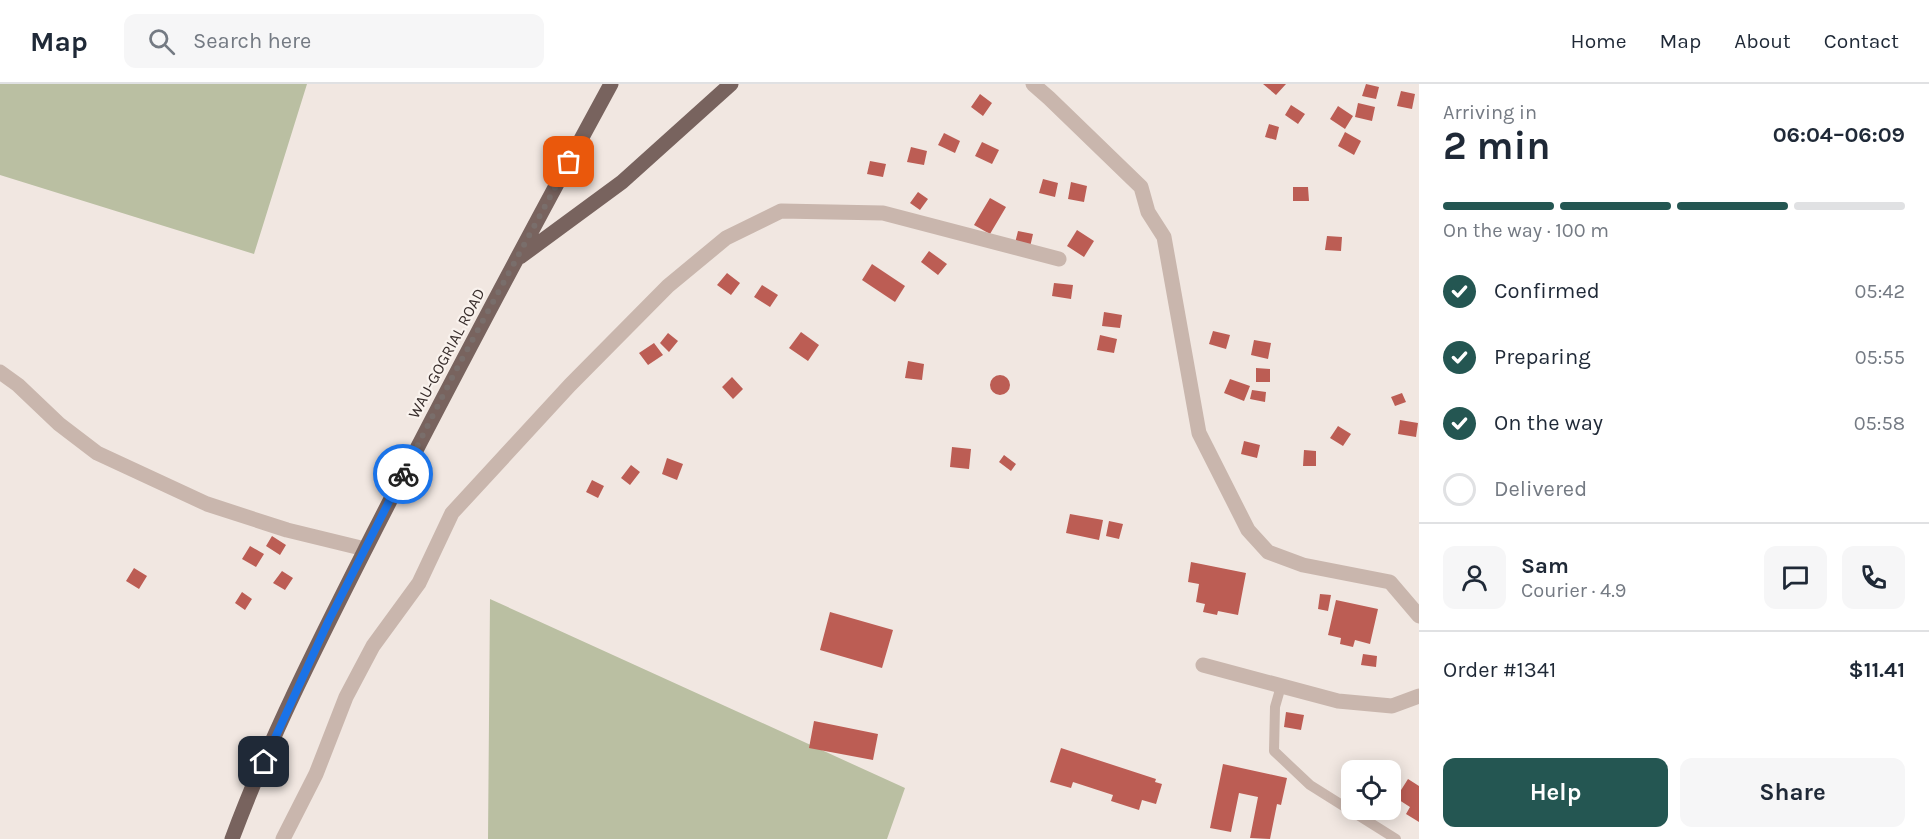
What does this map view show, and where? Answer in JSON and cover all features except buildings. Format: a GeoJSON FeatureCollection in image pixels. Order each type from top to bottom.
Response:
{"type":"FeatureCollection","features":[{"type":"Feature","properties":{"kind":"main road","name":"WAU-GOGRIAL ROAD"},"geometry":{"type":"LineString","coordinates":[[232,839],[328,622],[454,374],[611,84]]}},
{"type":"Feature","properties":{"kind":"main road"},"geometry":{"type":"LineString","coordinates":[[516,259],[622,182],[731,84]]}},
{"type":"Feature","properties":{"kind":"street"},"geometry":{"type":"LineString","coordinates":[[1033,84],[1141,187],[1148,212],[1164,237],[1199,433],[1248,530],[1268,552],[1304,565],[1390,582],[1419,616]]}},
{"type":"Feature","properties":{"kind":"street"},"geometry":{"type":"LineString","coordinates":[[283,839],[316,774],[346,697],[374,646],[418,583],[452,513],[570,385],[659,294],[726,238],[781,211],[883,213],[1059,259]]}},
{"type":"Feature","properties":{"kind":"street"},"geometry":{"type":"LineString","coordinates":[[0,372],[18,385],[59,424],[97,453],[207,504],[287,530],[365,549]]}},
{"type":"Feature","properties":{"kind":"street"},"geometry":{"type":"LineString","coordinates":[[1203,665],[1338,701],[1392,706],[1419,696]]}},
{"type":"Feature","properties":{"kind":"lane"},"geometry":{"type":"LineString","coordinates":[[1281,686],[1275,707],[1274,752],[1310,785],[1396,839]]}},
{"type":"Feature","properties":{"kind":"green space"},"geometry":{"type":"Polygon","coordinates":[[[0,84],[307,84],[254,254],[0,175],[0,84]]]}},
{"type":"Feature","properties":{"kind":"green space"},"geometry":{"type":"Polygon","coordinates":[[[490,599],[905,788],[887,839],[488,839],[490,599]]]}},
{"type":"Feature","properties":{"kind":"way so far"},"geometry":{"type":"LineString","coordinates":[[403,474],[454,374],[569,162]]}},
{"type":"Feature","properties":{"kind":"route"},"geometry":{"type":"LineString","coordinates":[[264,762],[328,622],[403,474]]}}]}
